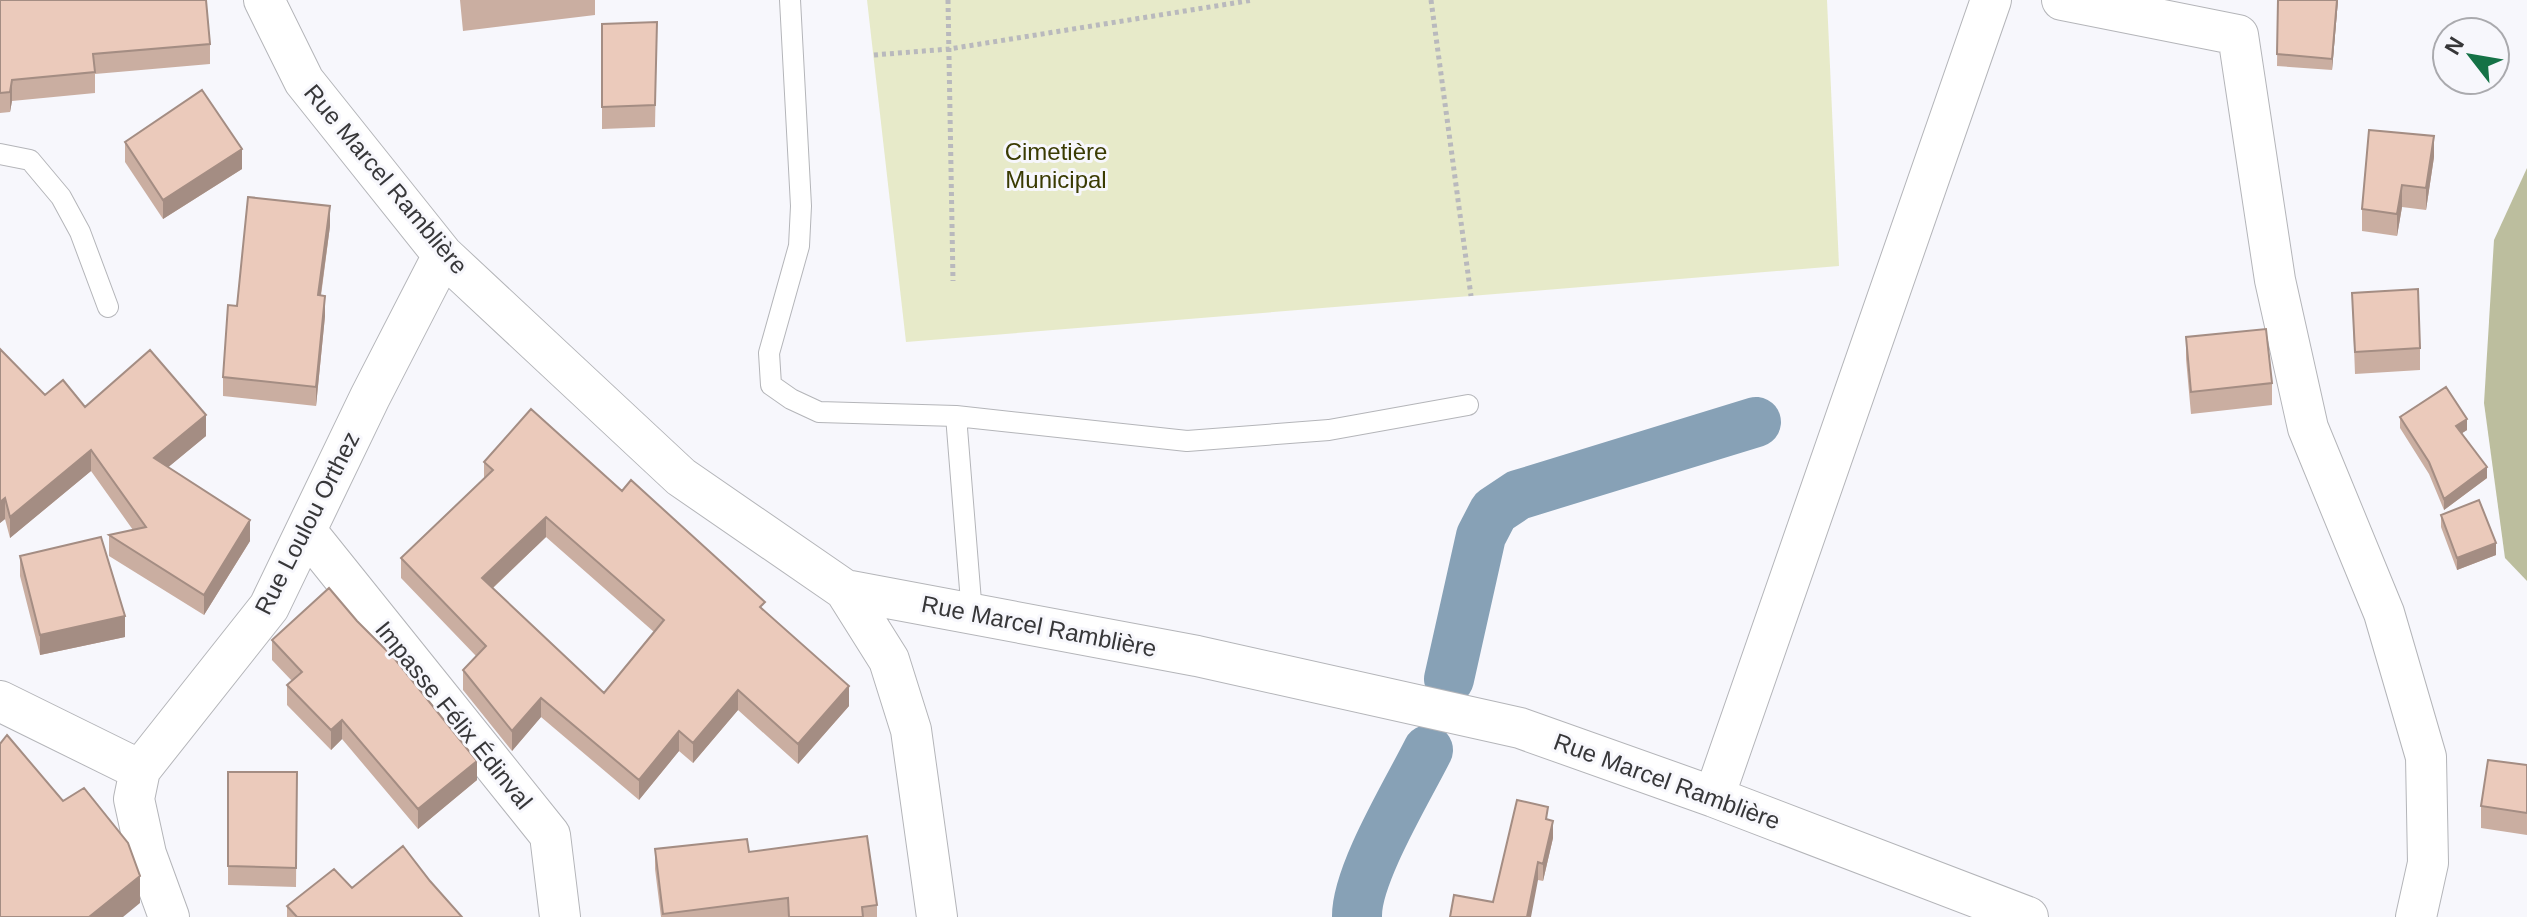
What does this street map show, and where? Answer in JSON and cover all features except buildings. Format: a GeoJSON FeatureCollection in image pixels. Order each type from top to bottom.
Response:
{"type":"FeatureCollection","features":[{"type":"Feature","properties":{"kind":"street","name":"Rue Marcel Ramblière"},"geometry":{"type":"LineString","coordinates":[[264,0],[304,81],[443,255],[681,477],[845,590],[1197,656],[1520,728],[1714,797],[2028,917]]}},
{"type":"Feature","properties":{"kind":"street"},"geometry":{"type":"LineString","coordinates":[[1714,797],[1991,0]]}},
{"type":"Feature","properties":{"kind":"street"},"geometry":{"type":"LineString","coordinates":[[2062,0],[2238,35],[2275,280],[2308,428],[2384,613],[2426,757],[2428,863],[2416,917]]}},
{"type":"Feature","properties":{"kind":"street","name":"Rue Loulou Orthez"},"geometry":{"type":"LineString","coordinates":[[140,770],[269,607],[370,397],[443,255]]}},
{"type":"Feature","properties":{"kind":"street","name":"Impasse Félix Édinval"},"geometry":{"type":"LineString","coordinates":[[306,531],[550,835],[560,917]]}},
{"type":"Feature","properties":{"kind":"street"},"geometry":{"type":"LineString","coordinates":[[845,590],[889,660],[911,730],[937,917]]}},
{"type":"Feature","properties":{"kind":"street"},"geometry":{"type":"LineString","coordinates":[[0,701],[140,770],[134,799],[146,854],[169,917]]}},
{"type":"Feature","properties":{"kind":"lane"},"geometry":{"type":"LineString","coordinates":[[790,0],[801,206],[799,246],[769,353],[771,385],[791,399],[819,412],[956,416],[1187,441],[1329,430],[1468,405]]}},
{"type":"Feature","properties":{"kind":"lane"},"geometry":{"type":"LineString","coordinates":[[0,154],[30,160],[61,197],[80,232],[108,307]]}},
{"type":"Feature","properties":{"kind":"lane"},"geometry":{"type":"LineString","coordinates":[[956,416],[972,614]]}},
{"type":"Feature","properties":{"kind":"path"},"geometry":{"type":"LineString","coordinates":[[948,0],[953,281]]}},
{"type":"Feature","properties":{"kind":"path"},"geometry":{"type":"LineString","coordinates":[[874,55],[949,49],[1253,0]]}},
{"type":"Feature","properties":{"kind":"path"},"geometry":{"type":"LineString","coordinates":[[1431,0],[1471,296]]}},
{"type":"Feature","properties":{"kind":"green space","name":"Cimetière Municipal"},"geometry":{"type":"Polygon","coordinates":[[[867,0],[1827,0],[1839,266],[906,342],[867,0]]]}},
{"type":"Feature","properties":{"kind":"green space"},"geometry":{"type":"Polygon","coordinates":[[[2527,168],[2527,581],[2505,558],[2484,403],[2494,240],[2527,168]]]}},
{"type":"Feature","properties":{"kind":"waterway"},"geometry":{"type":"LineString","coordinates":[[1449,679],[1481,536],[1494,511],[1518,495],[1756,422]]}},
{"type":"Feature","properties":{"kind":"waterway"},"geometry":{"type":"LineString","coordinates":[[1357,917],[1359,899],[1374,856],[1428,750]]}}]}
